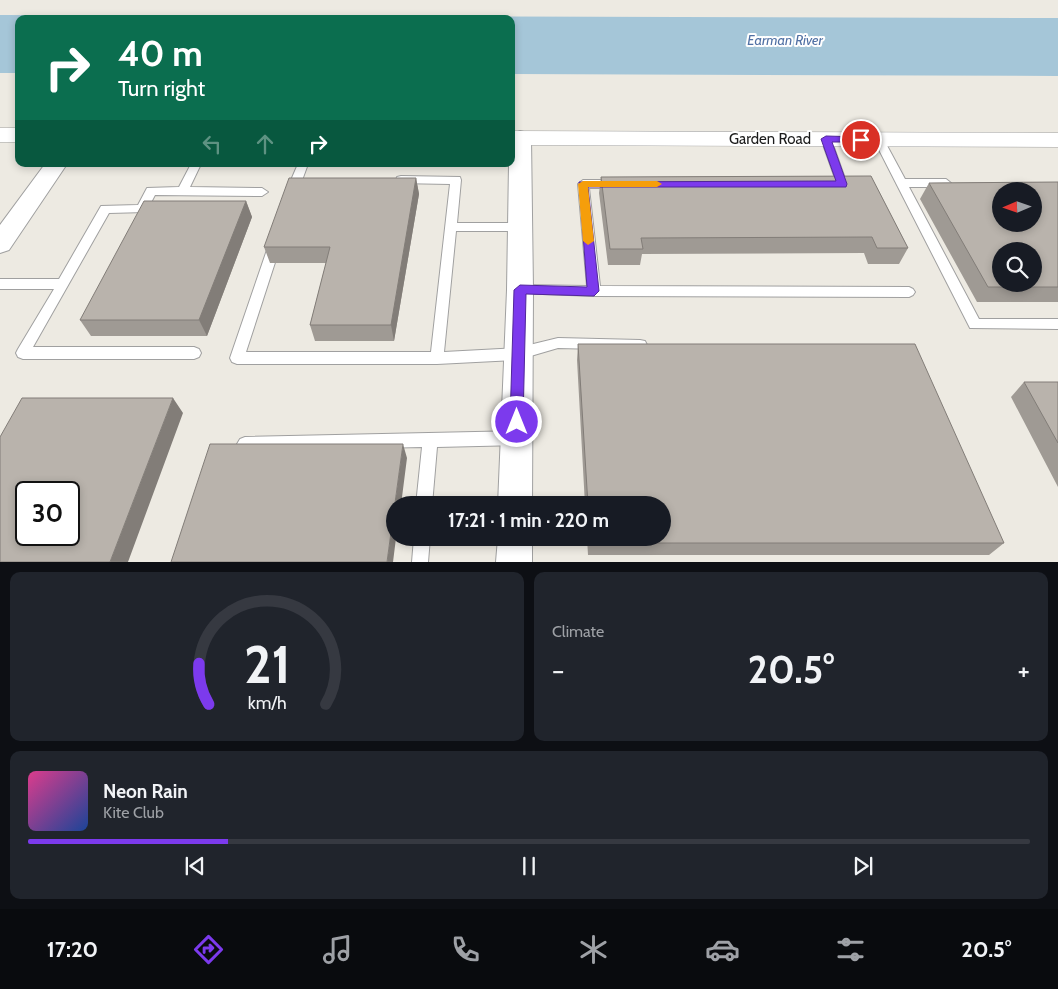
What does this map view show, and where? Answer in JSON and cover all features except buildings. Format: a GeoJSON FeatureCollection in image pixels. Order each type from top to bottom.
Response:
{"type":"FeatureCollection","features":[{"type":"Feature","properties":{"kind":"street"},"geometry":{"type":"LineString","coordinates":[[0,135],[15,135]]}},
{"type":"Feature","properties":{"kind":"street"},"geometry":{"type":"LineString","coordinates":[[515,496],[520,290],[516,138]]}},
{"type":"Feature","properties":{"kind":"street","name":"Garden Road"},"geometry":{"type":"LineString","coordinates":[[516,138],[1058,140]]}},
{"type":"Feature","properties":{"kind":"street"},"geometry":{"type":"LineString","coordinates":[[0,244],[54,167]]}},
{"type":"Feature","properties":{"kind":"street"},"geometry":{"type":"LineString","coordinates":[[514,546],[514,562]]}},
{"type":"Feature","properties":{"kind":"lane"},"geometry":{"type":"LineString","coordinates":[[826,139],[842,184]]}},
{"type":"Feature","properties":{"kind":"lane"},"geometry":{"type":"LineString","coordinates":[[879,140],[975,324],[1058,324]]}},
{"type":"Feature","properties":{"kind":"lane"},"geometry":{"type":"LineString","coordinates":[[183,191],[195,167]]}},
{"type":"Feature","properties":{"kind":"lane"},"geometry":{"type":"LineString","coordinates":[[287,208],[302,167]]}},
{"type":"Feature","properties":{"kind":"lane"},"geometry":{"type":"LineString","coordinates":[[296,179],[315,179]]}},
{"type":"Feature","properties":{"kind":"lane"},"geometry":{"type":"LineString","coordinates":[[390,180],[456,180],[437,358]]}},
{"type":"Feature","properties":{"kind":"lane"},"geometry":{"type":"LineString","coordinates":[[901,183],[960,183]]}},
{"type":"Feature","properties":{"kind":"lane"},"geometry":{"type":"LineString","coordinates":[[594,291],[583,184],[633,184]]}},
{"type":"Feature","properties":{"kind":"lane"},"geometry":{"type":"LineString","coordinates":[[194,353],[23,353],[105,209],[142,209],[151,191],[262,192]]}},
{"type":"Feature","properties":{"kind":"lane"},"geometry":{"type":"LineString","coordinates":[[452,227],[519,227]]}},
{"type":"Feature","properties":{"kind":"lane"},"geometry":{"type":"LineString","coordinates":[[277,236],[237,358],[437,358],[517,354],[558,343],[653,345]]}},
{"type":"Feature","properties":{"kind":"lane"},"geometry":{"type":"LineString","coordinates":[[0,284],[63,284]]}},
{"type":"Feature","properties":{"kind":"lane"},"geometry":{"type":"LineString","coordinates":[[520,290],[909,292]]}},
{"type":"Feature","properties":{"kind":"lane"},"geometry":{"type":"LineString","coordinates":[[245,444],[516,438]]}},
{"type":"Feature","properties":{"kind":"lane"},"geometry":{"type":"LineString","coordinates":[[425,496],[430,440]]}},
{"type":"Feature","properties":{"kind":"lane"},"geometry":{"type":"LineString","coordinates":[[420,562],[421,546]]}},
{"type":"Feature","properties":{"kind":"water"},"geometry":{"type":"Polygon","coordinates":[[[0,15],[15,15],[15,73],[0,73],[0,15]]]}},
{"type":"Feature","properties":{"kind":"water","name":"Earman River"},"geometry":{"type":"Polygon","coordinates":[[[515,16],[1058,18],[1058,76],[515,74],[515,16]]]}},
{"type":"Feature","properties":{"kind":"slow traffic"},"geometry":{"type":"LineString","coordinates":[[588,241],[583,184],[657,184]]}},
{"type":"Feature","properties":{"kind":"route"},"geometry":{"type":"LineString","coordinates":[[517,422],[517,354],[520,290],[594,291],[583,184],[842,184],[826,139],[861,140]]}}]}
